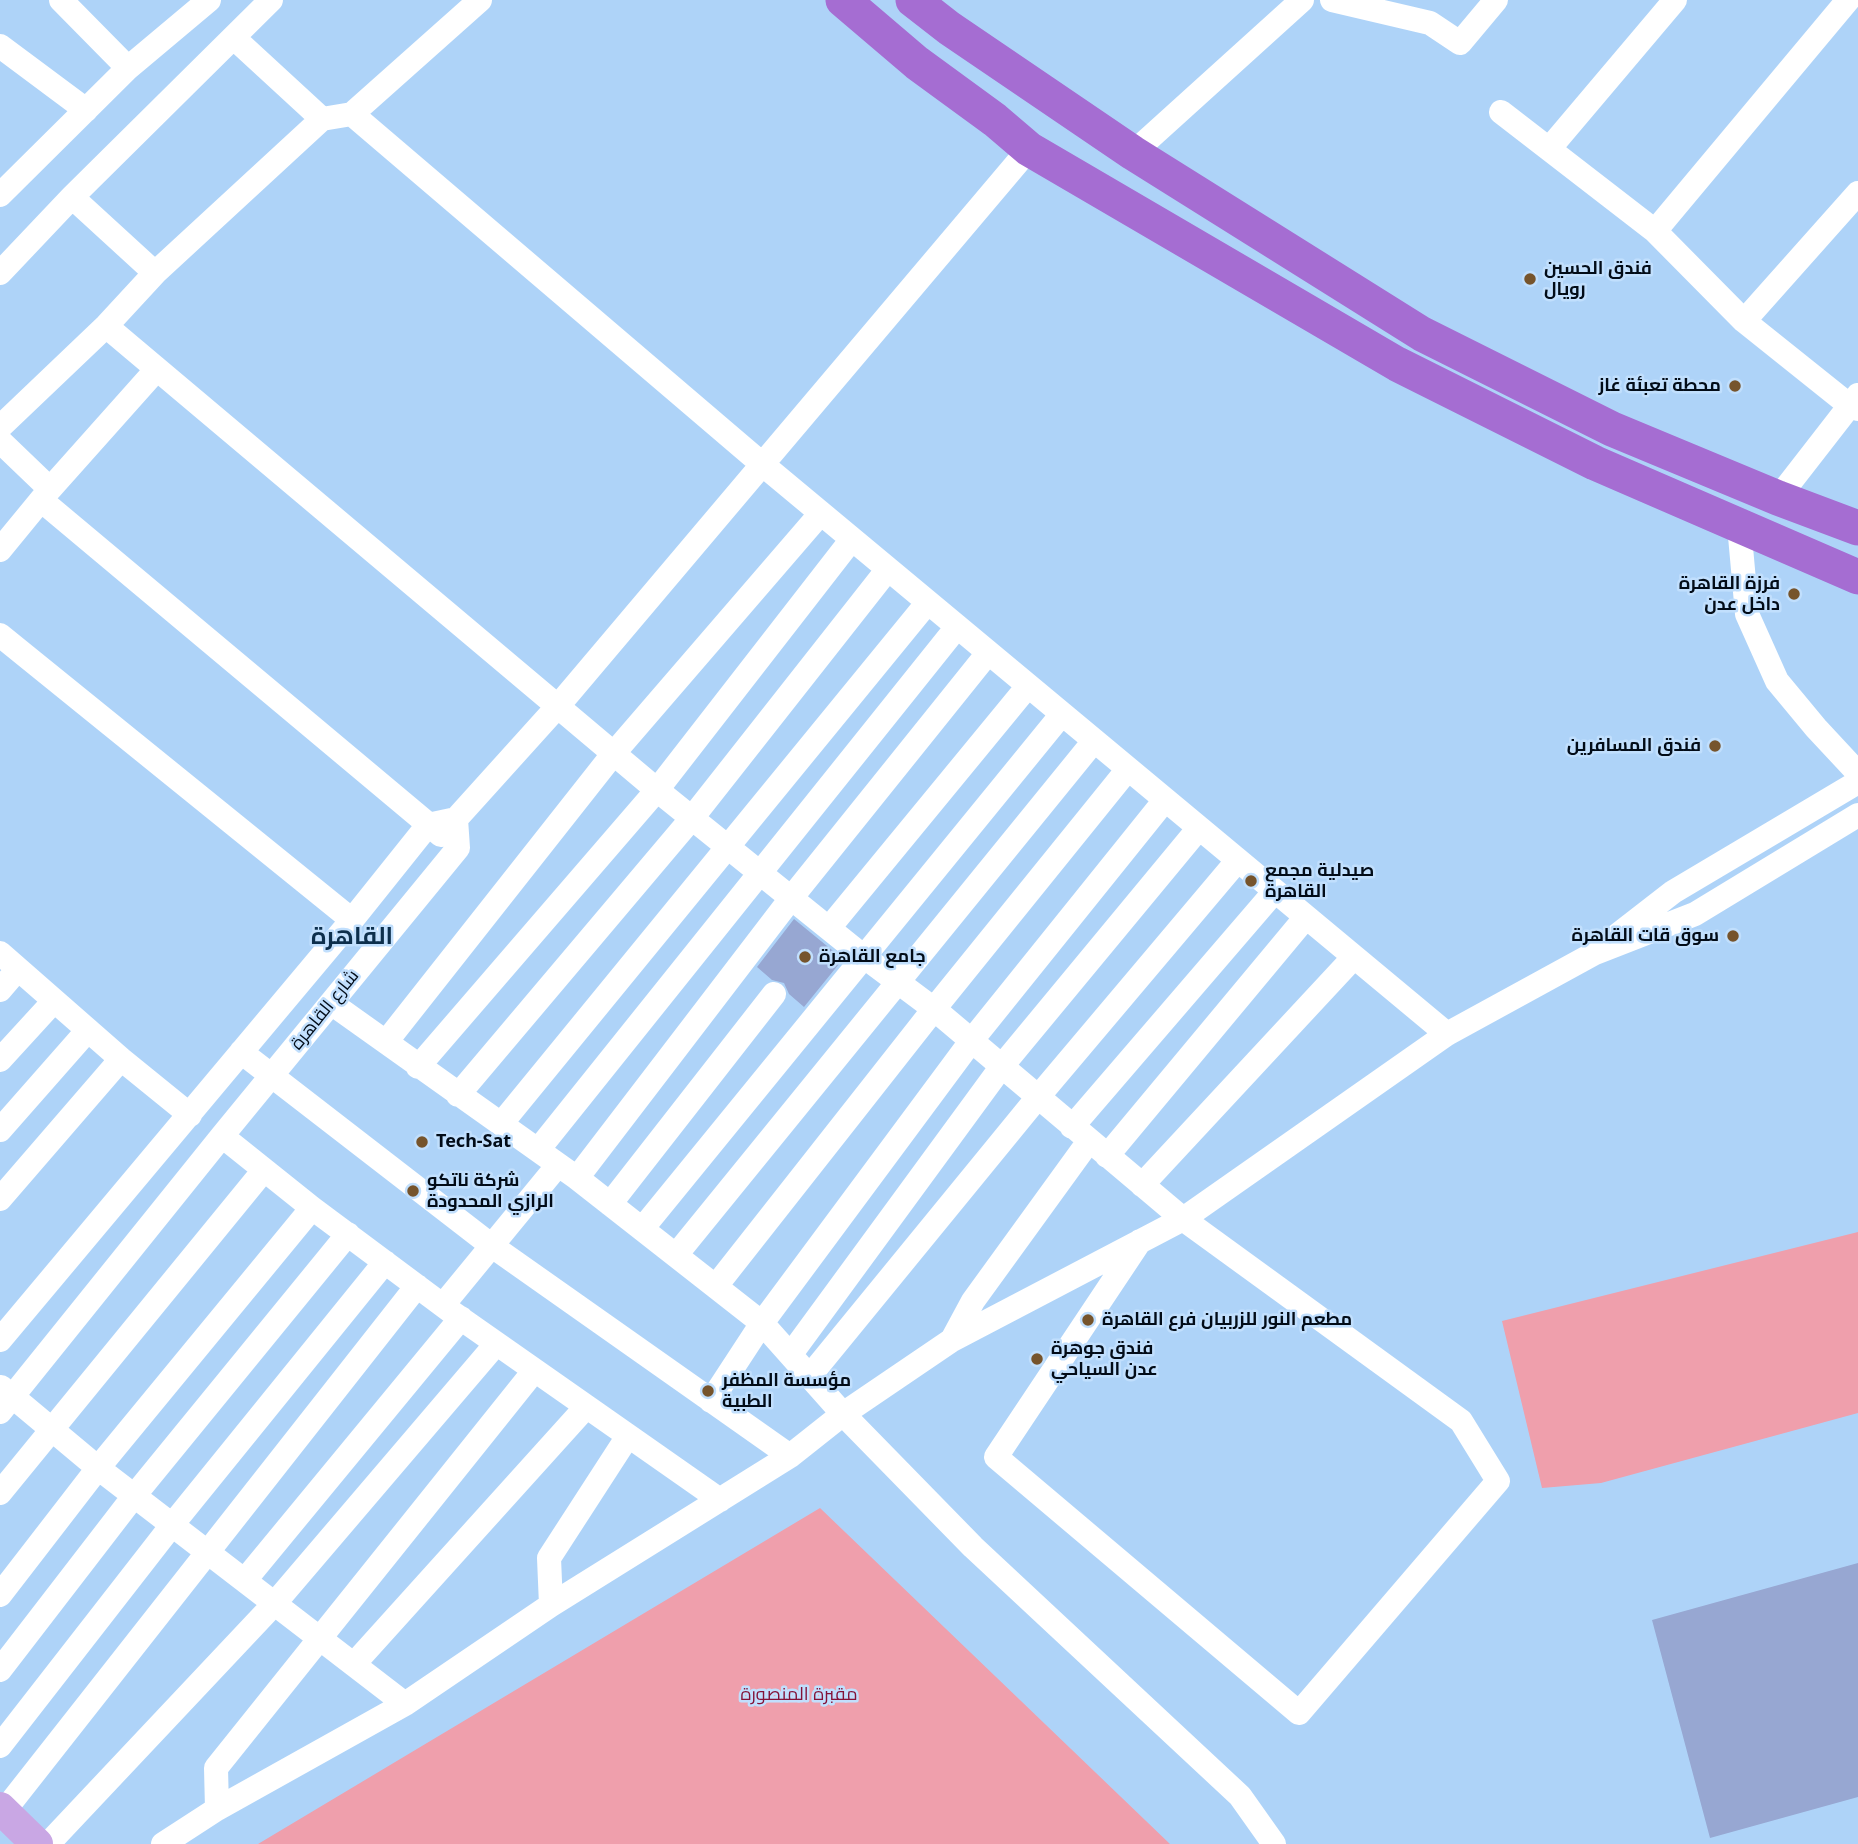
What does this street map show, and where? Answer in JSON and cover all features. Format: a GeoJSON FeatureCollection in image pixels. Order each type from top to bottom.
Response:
{"type":"FeatureCollection","features":[{"type":"Feature","properties":{"kind":"highway"},"geometry":{"type":"LineString","coordinates":[[843,0],[917,63],[995,120],[1029,149],[1396,364],[1595,463],[1858,577]]}},
{"type":"Feature","properties":{"kind":"highway"},"geometry":{"type":"LineString","coordinates":[[913,0],[949,28],[1133,153],[1422,334],[1612,429],[1858,528]]}},
{"type":"Feature","properties":{"kind":"main road"},"geometry":{"type":"LineString","coordinates":[[2,1809],[37,1844]]}},
{"type":"Feature","properties":{"kind":"street"},"geometry":{"type":"LineString","coordinates":[[0,195],[128,68],[209,0]]}},
{"type":"Feature","properties":{"kind":"street"},"geometry":{"type":"LineString","coordinates":[[0,272],[271,0]]}},
{"type":"Feature","properties":{"kind":"street"},"geometry":{"type":"LineString","coordinates":[[0,427],[106,326],[155,274],[322,119],[352,114],[480,0]]}},
{"type":"Feature","properties":{"kind":"street"},"geometry":{"type":"LineString","coordinates":[[1133,153],[1302,0]]}},
{"type":"Feature","properties":{"kind":"street"},"geometry":{"type":"LineString","coordinates":[[1332,0],[1430,23],[1460,43],[1496,0]]}},
{"type":"Feature","properties":{"kind":"street"},"geometry":{"type":"LineString","coordinates":[[1549,149],[1675,0]]}},
{"type":"Feature","properties":{"kind":"street"},"geometry":{"type":"LineString","coordinates":[[1655,231],[1848,0]]}},
{"type":"Feature","properties":{"kind":"street"},"geometry":{"type":"LineString","coordinates":[[75,4],[128,68]]}},
{"type":"Feature","properties":{"kind":"street"},"geometry":{"type":"LineString","coordinates":[[234,37],[322,119]]}},
{"type":"Feature","properties":{"kind":"street"},"geometry":{"type":"LineString","coordinates":[[0,46],[86,110]]}},
{"type":"Feature","properties":{"kind":"street"},"geometry":{"type":"LineString","coordinates":[[1501,112],[1655,231],[1744,321],[1855,403],[1779,498]]}},
{"type":"Feature","properties":{"kind":"street"},"geometry":{"type":"LineString","coordinates":[[352,114],[762,464],[1447,1034]]}},
{"type":"Feature","properties":{"kind":"street"},"geometry":{"type":"LineString","coordinates":[[428,825],[456,819],[558,706],[1029,149]]}},
{"type":"Feature","properties":{"kind":"street"},"geometry":{"type":"LineString","coordinates":[[1744,321],[1858,193]]}},
{"type":"Feature","properties":{"kind":"street"},"geometry":{"type":"LineString","coordinates":[[72,197],[155,274]]}},
{"type":"Feature","properties":{"kind":"street"},"geometry":{"type":"LineString","coordinates":[[106,326],[657,790],[863,956],[934,1009],[1184,1219],[1461,1421],[1498,1481],[1298,1713],[996,1457],[1140,1241]]}},
{"type":"Feature","properties":{"kind":"street"},"geometry":{"type":"LineString","coordinates":[[0,550],[157,369]]}},
{"type":"Feature","properties":{"kind":"street"},"geometry":{"type":"LineString","coordinates":[[0,441],[46,495],[458,848]]}},
{"type":"Feature","properties":{"kind":"street"},"geometry":{"type":"LineString","coordinates":[[386,1042],[614,753],[821,513]]}},
{"type":"Feature","properties":{"kind":"street"},"geometry":{"type":"LineString","coordinates":[[1739,525],[1747,614],[1777,681],[1858,773]]}},
{"type":"Feature","properties":{"kind":"street"},"geometry":{"type":"LineString","coordinates":[[418,1067],[657,790],[852,539]]}},
{"type":"Feature","properties":{"kind":"street"},"geometry":{"type":"LineString","coordinates":[[458,1095],[692,818],[888,569]]}},
{"type":"Feature","properties":{"kind":"street"},"geometry":{"type":"LineString","coordinates":[[500,1124],[928,602]]}},
{"type":"Feature","properties":{"kind":"street"},"geometry":{"type":"LineString","coordinates":[[538,1150],[957,627]]}},
{"type":"Feature","properties":{"kind":"street"},"geometry":{"type":"LineString","coordinates":[[0,635],[352,920]]}},
{"type":"Feature","properties":{"kind":"street"},"geometry":{"type":"LineString","coordinates":[[245,1580],[452,1311],[492,1246],[567,1172],[988,653]]}},
{"type":"Feature","properties":{"kind":"street"},"geometry":{"type":"LineString","coordinates":[[829,928],[1028,686]]}},
{"type":"Feature","properties":{"kind":"street"},"geometry":{"type":"LineString","coordinates":[[642,1229],[1062,714]]}},
{"type":"Feature","properties":{"kind":"street"},"geometry":{"type":"LineString","coordinates":[[676,1255],[1094,740]]}},
{"type":"Feature","properties":{"kind":"street"},"geometry":{"type":"LineString","coordinates":[[716,1286],[934,1009],[1128,769]]}},
{"type":"Feature","properties":{"kind":"street"},"geometry":{"type":"LineString","coordinates":[[1595,953],[1673,892],[1858,782]]}},
{"type":"Feature","properties":{"kind":"street"},"geometry":{"type":"LineString","coordinates":[[711,1401],[762,1323],[972,1040],[1165,800]]}},
{"type":"Feature","properties":{"kind":"street"},"geometry":{"type":"LineString","coordinates":[[163,1844],[217,1809],[405,1704],[551,1605],[790,1456],[843,1414],[952,1340],[1184,1219],[1447,1034],[1595,953],[1695,914],[1858,815]]}},
{"type":"Feature","properties":{"kind":"street"},"geometry":{"type":"LineString","coordinates":[[456,819],[458,848]]}},
{"type":"Feature","properties":{"kind":"street","name":"شارع القاهرة"},"geometry":{"type":"LineString","coordinates":[[0,1340],[190,1115],[428,825]]}},
{"type":"Feature","properties":{"kind":"street"},"geometry":{"type":"LineString","coordinates":[[791,1354],[1002,1066],[1199,828]]}},
{"type":"Feature","properties":{"kind":"street","name":"شارع القاهرة"},"geometry":{"type":"LineString","coordinates":[[4,1399],[458,848]]}},
{"type":"Feature","properties":{"kind":"street"},"geometry":{"type":"LineString","coordinates":[[809,1377],[1038,1097],[1238,860]]}},
{"type":"Feature","properties":{"kind":"street"},"geometry":{"type":"LineString","coordinates":[[952,1340],[973,1301],[1275,891]]}},
{"type":"Feature","properties":{"kind":"street"},"geometry":{"type":"LineString","coordinates":[[1090,1141],[1306,918]]}},
{"type":"Feature","properties":{"kind":"street"},"geometry":{"type":"LineString","coordinates":[[1142,1185],[1354,957]]}},
{"type":"Feature","properties":{"kind":"street"},"geometry":{"type":"LineString","coordinates":[[0,990],[9,961],[190,1115]]}},
{"type":"Feature","properties":{"kind":"street"},"geometry":{"type":"LineString","coordinates":[[610,1204],[774,994]]}},
{"type":"Feature","properties":{"kind":"street"},"geometry":{"type":"LineString","coordinates":[[0,1060],[54,1001]]}},
{"type":"Feature","properties":{"kind":"street"},"geometry":{"type":"LineString","coordinates":[[331,1003],[538,1150],[762,1323],[843,1414],[973,1547],[1240,1796],[1274,1844]]}},
{"type":"Feature","properties":{"kind":"street"},"geometry":{"type":"LineString","coordinates":[[0,1130],[88,1030]]}},
{"type":"Feature","properties":{"kind":"street"},"geometry":{"type":"LineString","coordinates":[[241,1052],[492,1246],[790,1456]]}},
{"type":"Feature","properties":{"kind":"street"},"geometry":{"type":"LineString","coordinates":[[0,1199],[121,1059]]}},
{"type":"Feature","properties":{"kind":"street"},"geometry":{"type":"LineString","coordinates":[[222,1136],[312,1208],[496,1344],[720,1500]]}},
{"type":"Feature","properties":{"kind":"street"},"geometry":{"type":"LineString","coordinates":[[0,1493],[264,1170]]}},
{"type":"Feature","properties":{"kind":"street"},"geometry":{"type":"LineString","coordinates":[[0,1595],[98,1468],[312,1208]]}},
{"type":"Feature","properties":{"kind":"street"},"geometry":{"type":"LineString","coordinates":[[0,1670],[134,1496],[348,1234]]}},
{"type":"Feature","properties":{"kind":"street"},"geometry":{"type":"LineString","coordinates":[[0,1746],[172,1525],[385,1262]]}},
{"type":"Feature","properties":{"kind":"street"},"geometry":{"type":"LineString","coordinates":[[2,1809],[417,1286]]}},
{"type":"Feature","properties":{"kind":"street"},"geometry":{"type":"LineString","coordinates":[[48,1844],[275,1603],[496,1344]]}},
{"type":"Feature","properties":{"kind":"street"},"geometry":{"type":"LineString","coordinates":[[217,1809],[216,1768],[534,1371]]}},
{"type":"Feature","properties":{"kind":"street"},"geometry":{"type":"LineString","coordinates":[[4,1399],[52,1430],[405,1704]]}},
{"type":"Feature","properties":{"kind":"street"},"geometry":{"type":"LineString","coordinates":[[354,1664],[586,1407]]}},
{"type":"Feature","properties":{"kind":"street"},"geometry":{"type":"LineString","coordinates":[[551,1605],[549,1558],[628,1436]]}},
{"type":"Feature","properties":{"kind":"green space"},"geometry":{"type":"Polygon","coordinates":[[[1858,1232],[1858,1413],[1601,1483],[1542,1488],[1502,1321],[1858,1232]]]}},
{"type":"Feature","properties":{"kind":"green space","name":"مقبرة المنصورة"},"geometry":{"type":"Polygon","coordinates":[[[820,1508],[1170,1844],[258,1844],[820,1508]]]}},
{"type":"Feature","properties":{"kind":"building"},"geometry":{"type":"Polygon","coordinates":[[[794,919],[843,959],[804,1007],[789,994],[784,983],[772,980],[757,967],[794,919]]]}},
{"type":"Feature","properties":{"kind":"building"},"geometry":{"type":"Polygon","coordinates":[[[1858,1563],[1858,1797],[1710,1838],[1652,1620],[1858,1563]]]}},
{"type":"Feature","properties":{"kind":"place","name":"فندق الحسين رويال"},"geometry":{"type":"Point","coordinates":[1530,279]}},
{"type":"Feature","properties":{"kind":"place","name":"محطة تعبئة غاز"},"geometry":{"type":"Point","coordinates":[1735,386]}},
{"type":"Feature","properties":{"kind":"place","name":"فرزة القاهرة داخل عدن"},"geometry":{"type":"Point","coordinates":[1794,594]}},
{"type":"Feature","properties":{"kind":"place","name":"فندق المسافرين"},"geometry":{"type":"Point","coordinates":[1715,746]}},
{"type":"Feature","properties":{"kind":"place","name":"صيدلية مجمع القاهرة"},"geometry":{"type":"Point","coordinates":[1251,881]}},
{"type":"Feature","properties":{"kind":"place","name":"سوق قات القاهرة"},"geometry":{"type":"Point","coordinates":[1733,936]}},
{"type":"Feature","properties":{"kind":"place","name":"جامع القاهرة"},"geometry":{"type":"Point","coordinates":[805,957]}},
{"type":"Feature","properties":{"kind":"place","name":"Tech-Sat"},"geometry":{"type":"Point","coordinates":[422,1142]}},
{"type":"Feature","properties":{"kind":"place","name":"شركة ناتكو الرازي المحدودة"},"geometry":{"type":"Point","coordinates":[413,1191]}},
{"type":"Feature","properties":{"kind":"place","name":"مطعم النور للزربيان فرع القاهرة"},"geometry":{"type":"Point","coordinates":[1088,1320]}},
{"type":"Feature","properties":{"kind":"place","name":"فندق جوهرة عدن السياحي"},"geometry":{"type":"Point","coordinates":[1037,1359]}},
{"type":"Feature","properties":{"kind":"place","name":"مؤسسة المظفر الطبية"},"geometry":{"type":"Point","coordinates":[708,1391]}},
{"type":"Feature","properties":{"kind":"district","name":"القاهرة"},"geometry":{"type":"Point","coordinates":[352,937]}}]}
